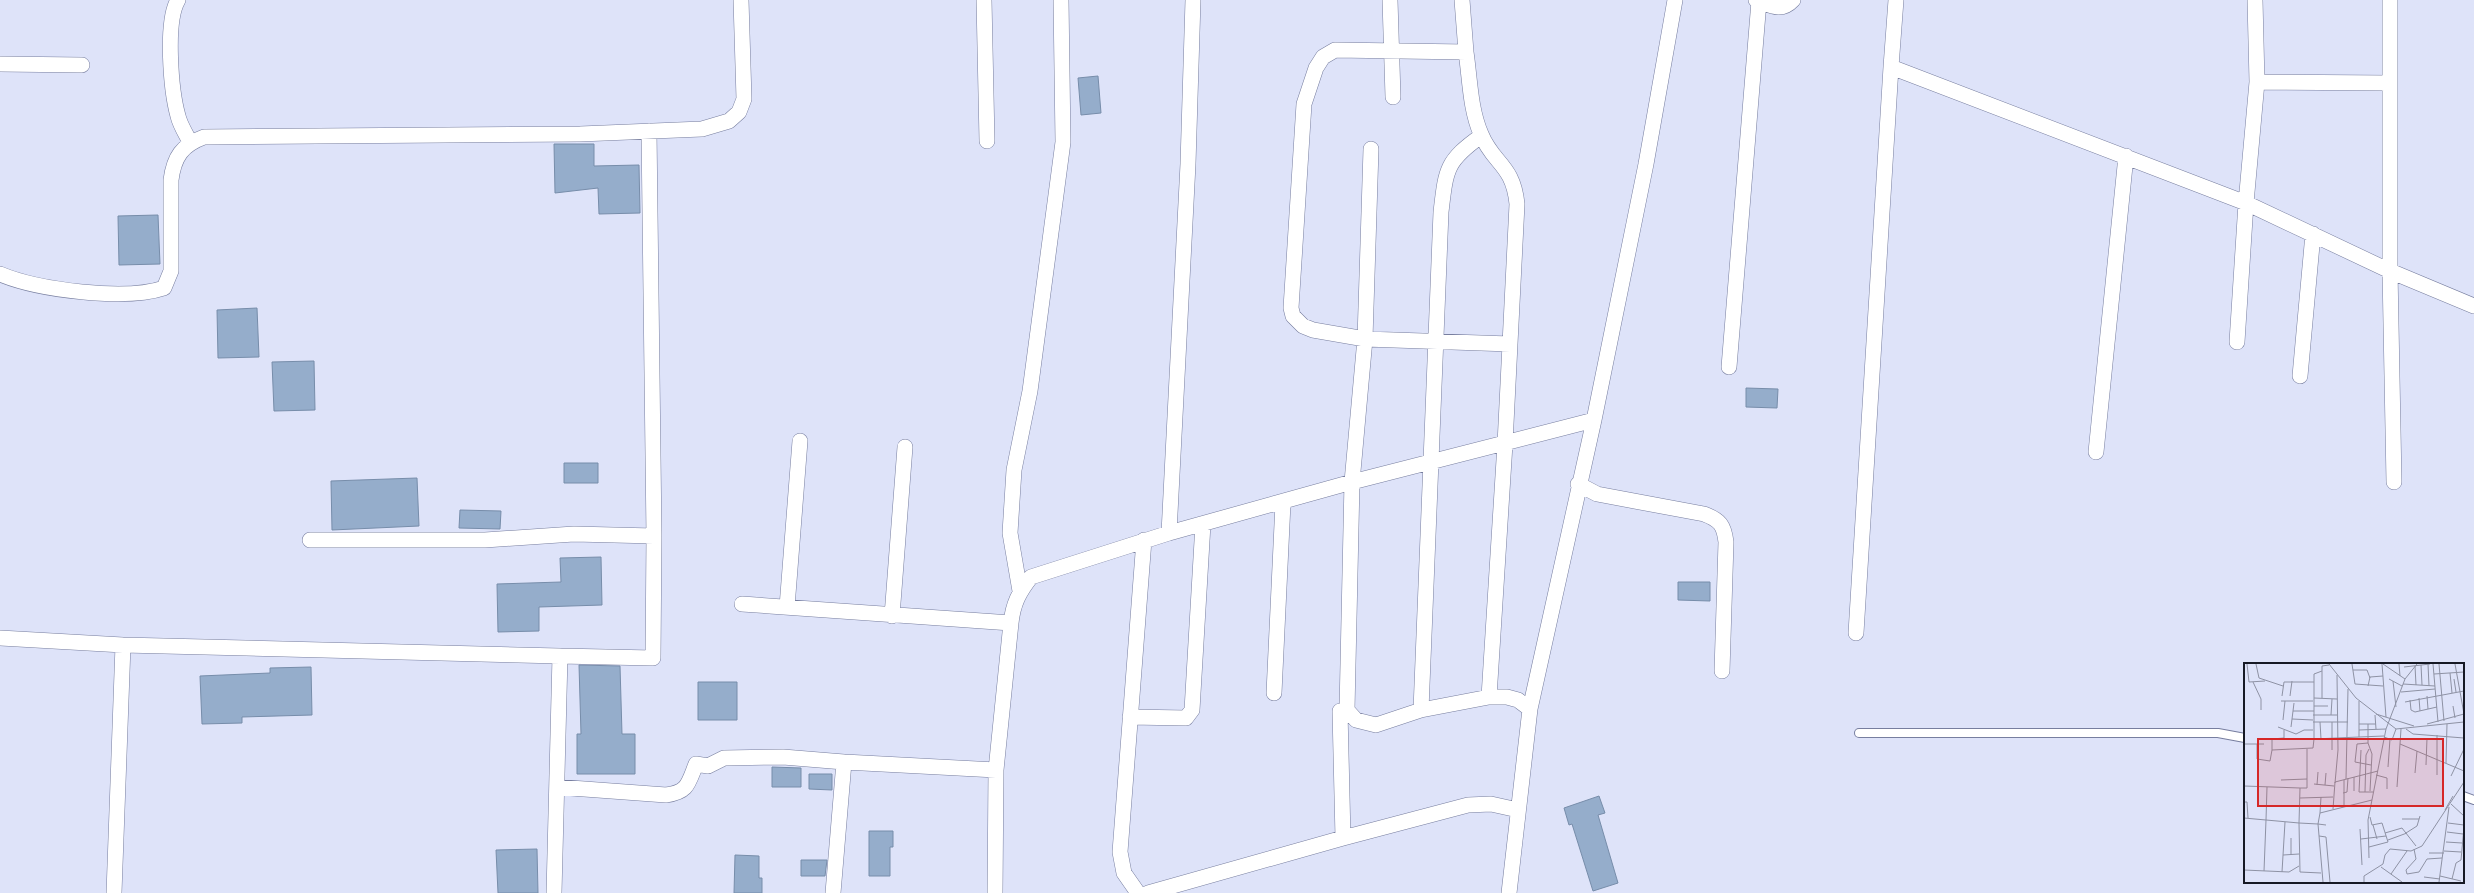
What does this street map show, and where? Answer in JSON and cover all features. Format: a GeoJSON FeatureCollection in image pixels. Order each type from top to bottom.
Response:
{"type":"FeatureCollection","features":[{"type":"Feature","properties":{"kind":"street"},"geometry":{"type":"LineString","coordinates":[[178,0],[171,19],[172,93],[178,118],[190,142]]}},
{"type":"Feature","properties":{"kind":"street"},"geometry":{"type":"LineString","coordinates":[[0,274],[21,283],[98,293],[151,292],[164,288],[171,271],[171,180],[173,165],[179,152],[190,142],[204,137],[221,135],[580,134],[702,129],[729,121],[739,112],[744,99],[741,0]]}},
{"type":"Feature","properties":{"kind":"street"},"geometry":{"type":"LineString","coordinates":[[984,0],[987,141]]}},
{"type":"Feature","properties":{"kind":"street"},"geometry":{"type":"LineString","coordinates":[[1020,591],[1010,525],[1014,470],[1030,391],[1063,142],[1061,0]]}},
{"type":"Feature","properties":{"kind":"street"},"geometry":{"type":"LineString","coordinates":[[1169,533],[1188,164],[1193,0]]}},
{"type":"Feature","properties":{"kind":"street"},"geometry":{"type":"LineString","coordinates":[[1390,0],[1394,97]]}},
{"type":"Feature","properties":{"kind":"street"},"geometry":{"type":"LineString","coordinates":[[1462,0],[1466,52],[1475,116],[1481,136],[1506,169],[1515,191],[1517,204],[1505,444],[1489,697]]}},
{"type":"Feature","properties":{"kind":"street"},"geometry":{"type":"LineString","coordinates":[[1509,893],[1530,709],[1578,484],[1594,420],[1646,164],[1675,0]]}},
{"type":"Feature","properties":{"kind":"street"},"geometry":{"type":"LineString","coordinates":[[1729,367],[1758,0],[1777,8],[1786,6],[1792,0]]}},
{"type":"Feature","properties":{"kind":"street"},"geometry":{"type":"LineString","coordinates":[[1856,633],[1896,0]]}},
{"type":"Feature","properties":{"kind":"street"},"geometry":{"type":"LineString","coordinates":[[2237,342],[2246,203],[2257,82],[2255,0]]}},
{"type":"Feature","properties":{"kind":"street"},"geometry":{"type":"LineString","coordinates":[[2390,0],[2390,271],[2394,482]]}},
{"type":"Feature","properties":{"kind":"street"},"geometry":{"type":"LineString","coordinates":[[1466,52],[1335,50],[1323,57],[1310,82],[1304,104],[1290,296],[1294,316],[1303,326],[1313,330],[1365,339],[1434,340],[1510,344]]}},
{"type":"Feature","properties":{"kind":"street"},"geometry":{"type":"LineString","coordinates":[[0,64],[82,66]]}},
{"type":"Feature","properties":{"kind":"street"},"geometry":{"type":"LineString","coordinates":[[1891,67],[2246,203],[2390,271],[2474,306]]}},
{"type":"Feature","properties":{"kind":"street"},"geometry":{"type":"LineString","coordinates":[[2257,82],[2389,83]]}},
{"type":"Feature","properties":{"kind":"street"},"geometry":{"type":"LineString","coordinates":[[0,638],[123,645],[653,658],[654,536],[649,131]]}},
{"type":"Feature","properties":{"kind":"street"},"geometry":{"type":"LineString","coordinates":[[1421,710],[1434,340],[1445,179],[1453,158],[1481,136]]}},
{"type":"Feature","properties":{"kind":"street"},"geometry":{"type":"LineString","coordinates":[[1371,149],[1365,339],[1352,482],[1347,710],[1356,720],[1376,725],[1421,710],[1489,697],[1507,697],[1518,700],[1530,709]]}},
{"type":"Feature","properties":{"kind":"street"},"geometry":{"type":"LineString","coordinates":[[2096,452],[2126,156]]}},
{"type":"Feature","properties":{"kind":"street"},"geometry":{"type":"LineString","coordinates":[[2300,376],[2313,234]]}},
{"type":"Feature","properties":{"kind":"street"},"geometry":{"type":"LineString","coordinates":[[995,893],[996,770],[1011,623],[1013,606],[1020,591],[1031,577],[1169,533],[1283,503],[1352,482],[1594,420]]}},
{"type":"Feature","properties":{"kind":"street"},"geometry":{"type":"LineString","coordinates":[[787,607],[800,441]]}},
{"type":"Feature","properties":{"kind":"street"},"geometry":{"type":"LineString","coordinates":[[892,616],[905,447]]}},
{"type":"Feature","properties":{"kind":"street"},"geometry":{"type":"LineString","coordinates":[[1578,484],[1597,494],[1704,514],[1718,519],[1724,527],[1726,542],[1722,671]]}},
{"type":"Feature","properties":{"kind":"street"},"geometry":{"type":"LineString","coordinates":[[1274,693],[1283,503]]}},
{"type":"Feature","properties":{"kind":"street"},"geometry":{"type":"LineString","coordinates":[[1130,717],[1186,718],[1192,710],[1203,524]]}},
{"type":"Feature","properties":{"kind":"street"},"geometry":{"type":"LineString","coordinates":[[310,540],[485,540],[574,534],[654,536]]}},
{"type":"Feature","properties":{"kind":"street"},"geometry":{"type":"LineString","coordinates":[[1138,893],[1124,873],[1120,852],[1144,540]]}},
{"type":"Feature","properties":{"kind":"street"},"geometry":{"type":"LineString","coordinates":[[742,604],[892,616],[1011,623]]}},
{"type":"Feature","properties":{"kind":"street"},"geometry":{"type":"LineString","coordinates":[[114,893],[123,645]]}},
{"type":"Feature","properties":{"kind":"street"},"geometry":{"type":"LineString","coordinates":[[554,893],[560,656]]}},
{"type":"Feature","properties":{"kind":"street"},"geometry":{"type":"LineString","coordinates":[[1340,711],[1343,838]]}},
{"type":"Feature","properties":{"kind":"street"},"geometry":{"type":"LineString","coordinates":[[557,786],[666,795],[680,793],[688,786],[696,764],[708,766],[724,758],[783,757],[844,762],[996,770]]}},
{"type":"Feature","properties":{"kind":"street"},"geometry":{"type":"LineString","coordinates":[[833,893],[844,762]]}},
{"type":"Feature","properties":{"kind":"street"},"geometry":{"type":"LineString","coordinates":[[1148,893],[1343,838],[1468,805],[1491,804],[1518,810]]}},
{"type":"Feature","properties":{"kind":"lane"},"geometry":{"type":"LineString","coordinates":[[1859,733],[2218,733],[2244,738]]}},
{"type":"Feature","properties":{"kind":"lane"},"geometry":{"type":"LineString","coordinates":[[2464,796],[2474,800]]}},
{"type":"Feature","properties":{"kind":"building"},"geometry":{"type":"Polygon","coordinates":[[[1098,76],[1101,113],[1081,115],[1078,78],[1098,76]]]}},
{"type":"Feature","properties":{"kind":"building"},"geometry":{"type":"Polygon","coordinates":[[[554,144],[594,144],[594,166],[639,165],[640,213],[599,214],[598,188],[555,193],[554,144]]]}},
{"type":"Feature","properties":{"kind":"building"},"geometry":{"type":"Polygon","coordinates":[[[158,215],[160,264],[119,265],[118,216],[158,215]]]}},
{"type":"Feature","properties":{"kind":"building"},"geometry":{"type":"Polygon","coordinates":[[[257,308],[259,357],[218,358],[217,310],[257,308]]]}},
{"type":"Feature","properties":{"kind":"building"},"geometry":{"type":"Polygon","coordinates":[[[314,361],[315,410],[274,411],[272,362],[314,361]]]}},
{"type":"Feature","properties":{"kind":"building"},"geometry":{"type":"Polygon","coordinates":[[[1746,388],[1778,389],[1777,408],[1746,407],[1746,388]]]}},
{"type":"Feature","properties":{"kind":"building"},"geometry":{"type":"Polygon","coordinates":[[[564,463],[598,463],[598,483],[564,483],[564,463]]]}},
{"type":"Feature","properties":{"kind":"building"},"geometry":{"type":"Polygon","coordinates":[[[417,478],[419,526],[332,530],[331,481],[417,478]]]}},
{"type":"Feature","properties":{"kind":"building"},"geometry":{"type":"Polygon","coordinates":[[[460,510],[501,511],[500,529],[459,528],[460,510]]]}},
{"type":"Feature","properties":{"kind":"building"},"geometry":{"type":"Polygon","coordinates":[[[601,557],[602,605],[539,607],[539,631],[498,632],[497,584],[561,582],[560,558],[601,557]]]}},
{"type":"Feature","properties":{"kind":"building"},"geometry":{"type":"Polygon","coordinates":[[[1678,582],[1710,582],[1710,601],[1678,600],[1678,582]]]}},
{"type":"Feature","properties":{"kind":"building"},"geometry":{"type":"Polygon","coordinates":[[[579,665],[620,666],[622,734],[635,734],[635,774],[577,774],[577,734],[581,734],[579,665]]]}},
{"type":"Feature","properties":{"kind":"building"},"geometry":{"type":"Polygon","coordinates":[[[311,667],[312,715],[242,717],[242,723],[202,724],[200,676],[270,673],[270,668],[311,667]]]}},
{"type":"Feature","properties":{"kind":"building"},"geometry":{"type":"Polygon","coordinates":[[[698,682],[737,682],[737,720],[698,720],[698,682]]]}},
{"type":"Feature","properties":{"kind":"building"},"geometry":{"type":"Polygon","coordinates":[[[772,767],[801,768],[801,787],[772,787],[772,767]]]}},
{"type":"Feature","properties":{"kind":"building"},"geometry":{"type":"Polygon","coordinates":[[[809,774],[832,774],[832,790],[809,789],[809,774]]]}},
{"type":"Feature","properties":{"kind":"building"},"geometry":{"type":"Polygon","coordinates":[[[1599,796],[1605,813],[1598,815],[1618,883],[1593,891],[1572,824],[1569,825],[1564,808],[1599,796]]]}},
{"type":"Feature","properties":{"kind":"building"},"geometry":{"type":"Polygon","coordinates":[[[869,831],[893,831],[893,847],[890,847],[890,876],[869,876],[869,831]]]}},
{"type":"Feature","properties":{"kind":"building"},"geometry":{"type":"Polygon","coordinates":[[[537,849],[538,893],[498,893],[496,850],[537,849]]]}},
{"type":"Feature","properties":{"kind":"building"},"geometry":{"type":"Polygon","coordinates":[[[735,855],[759,856],[759,878],[762,878],[762,893],[734,893],[735,855]]]}},
{"type":"Feature","properties":{"kind":"building"},"geometry":{"type":"Polygon","coordinates":[[[801,860],[827,860],[825,876],[801,876],[801,860]]]}}]}
